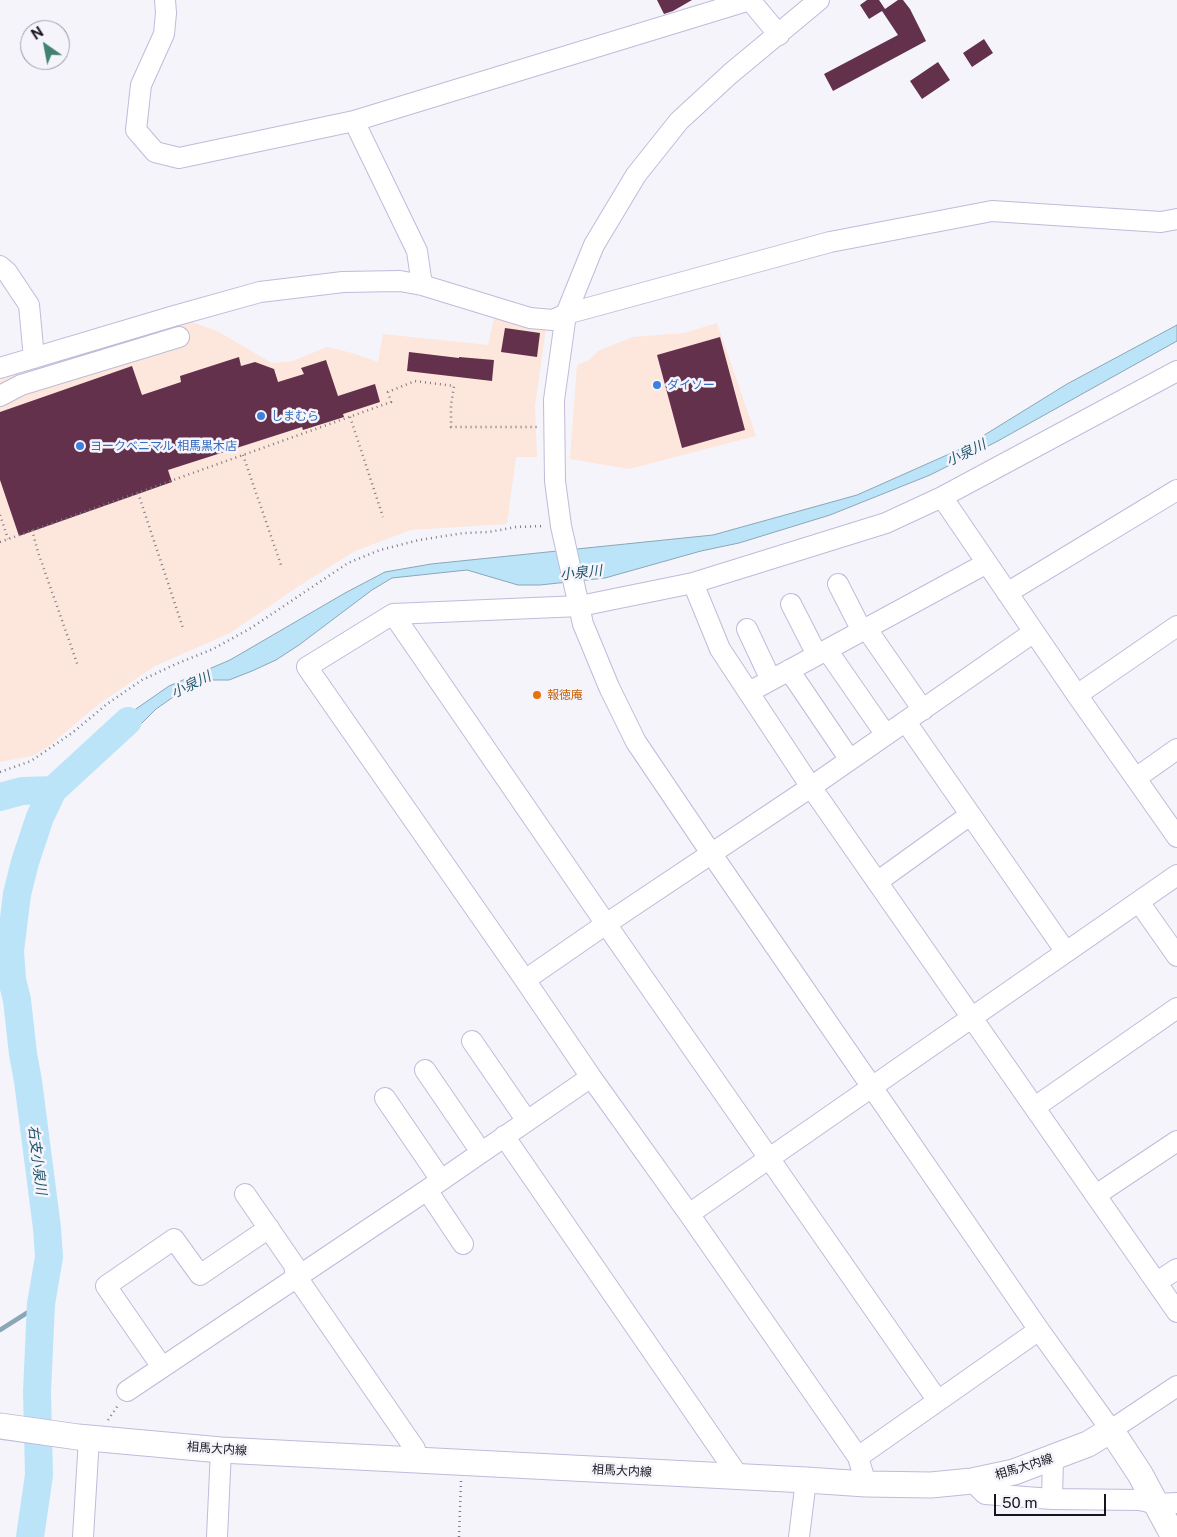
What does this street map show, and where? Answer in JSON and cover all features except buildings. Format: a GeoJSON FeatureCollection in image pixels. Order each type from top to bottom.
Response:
{"type":"FeatureCollection","features":[{"type":"Feature","properties":{"kind":"main road","name":"相馬大内線"},"geometry":{"type":"LineString","coordinates":[[11,1428],[88,1438],[222,1450],[866,1484],[931,1485],[972,1481],[1014,1472],[1088,1444],[1111,1430]]}},
{"type":"Feature","properties":{"kind":"main road"},"geometry":{"type":"LineString","coordinates":[[1111,1430],[1140,1474],[1167,1504],[1174,1537]]}},
{"type":"Feature","properties":{"kind":"street"},"geometry":{"type":"LineString","coordinates":[[165,0],[164,34],[141,85],[136,130],[155,152],[179,158],[354,121],[750,0],[779,35]]}},
{"type":"Feature","properties":{"kind":"street"},"geometry":{"type":"LineString","coordinates":[[819,0],[730,74],[679,121],[636,176],[594,245],[566,314],[554,400],[555,481],[561,526],[583,624],[636,742],[1039,1330],[1111,1430],[1177,1386]]}},
{"type":"Feature","properties":{"kind":"street"},"geometry":{"type":"LineString","coordinates":[[354,121],[416,251],[422,285]]}},
{"type":"Feature","properties":{"kind":"street"},"geometry":{"type":"LineString","coordinates":[[0,368],[260,292],[343,282],[400,280],[530,318],[553,320],[566,314],[830,242],[992,211],[1161,222],[1177,218]]}},
{"type":"Feature","properties":{"kind":"street"},"geometry":{"type":"LineString","coordinates":[[0,266],[7,272],[29,305],[34,358]]}},
{"type":"Feature","properties":{"kind":"street"},"geometry":{"type":"LineString","coordinates":[[0,396],[21,385],[179,337]]}},
{"type":"Feature","properties":{"kind":"street"},"geometry":{"type":"LineString","coordinates":[[866,1484],[858,1457],[591,1077],[308,667],[393,614],[578,598],[693,583],[886,523],[942,497],[1177,371]]}},
{"type":"Feature","properties":{"kind":"street"},"geometry":{"type":"LineString","coordinates":[[1007,593],[1177,490]]}},
{"type":"Feature","properties":{"kind":"street"},"geometry":{"type":"LineString","coordinates":[[942,497],[1077,695],[1177,836]]}},
{"type":"Feature","properties":{"kind":"street"},"geometry":{"type":"LineString","coordinates":[[749,692],[987,563]]}},
{"type":"Feature","properties":{"kind":"street"},"geometry":{"type":"LineString","coordinates":[[693,583],[720,649],[811,787],[1177,1312]]}},
{"type":"Feature","properties":{"kind":"street"},"geometry":{"type":"LineString","coordinates":[[838,584],[864,629],[923,710]]}},
{"type":"Feature","properties":{"kind":"street"},"geometry":{"type":"LineString","coordinates":[[791,604],[822,652],[886,735]]}},
{"type":"Feature","properties":{"kind":"street"},"geometry":{"type":"LineString","coordinates":[[393,614],[938,1401]]}},
{"type":"Feature","properties":{"kind":"street"},"geometry":{"type":"LineString","coordinates":[[1077,695],[1177,626]]}},
{"type":"Feature","properties":{"kind":"street"},"geometry":{"type":"LineString","coordinates":[[746,629],[780,675],[850,760]]}},
{"type":"Feature","properties":{"kind":"street"},"geometry":{"type":"LineString","coordinates":[[525,980],[811,787],[1034,632]]}},
{"type":"Feature","properties":{"kind":"street"},"geometry":{"type":"LineString","coordinates":[[906,722],[1066,952]]}},
{"type":"Feature","properties":{"kind":"street"},"geometry":{"type":"LineString","coordinates":[[1136,778],[1177,749]]}},
{"type":"Feature","properties":{"kind":"street"},"geometry":{"type":"LineString","coordinates":[[877,882],[970,815]]}},
{"type":"Feature","properties":{"kind":"street"},"geometry":{"type":"LineString","coordinates":[[689,1214],[1177,875]]}},
{"type":"Feature","properties":{"kind":"street"},"geometry":{"type":"LineString","coordinates":[[1139,902],[1177,956]]}},
{"type":"Feature","properties":{"kind":"street"},"geometry":{"type":"LineString","coordinates":[[1035,1107],[1177,1008]]}},
{"type":"Feature","properties":{"kind":"street"},"geometry":{"type":"LineString","coordinates":[[472,1041],[527,1120]]}},
{"type":"Feature","properties":{"kind":"street"},"geometry":{"type":"LineString","coordinates":[[425,1070],[481,1152]]}},
{"type":"Feature","properties":{"kind":"street"},"geometry":{"type":"LineString","coordinates":[[126,1391],[434,1185],[591,1077]]}},
{"type":"Feature","properties":{"kind":"street"},"geometry":{"type":"LineString","coordinates":[[385,1098],[434,1185],[463,1244]]}},
{"type":"Feature","properties":{"kind":"street"},"geometry":{"type":"LineString","coordinates":[[504,1136],[739,1477]]}},
{"type":"Feature","properties":{"kind":"street"},"geometry":{"type":"LineString","coordinates":[[1096,1195],[1177,1141]]}},
{"type":"Feature","properties":{"kind":"street"},"geometry":{"type":"LineString","coordinates":[[245,1194],[294,1265],[296,1276],[416,1449],[416,1459]]}},
{"type":"Feature","properties":{"kind":"street"},"geometry":{"type":"LineString","coordinates":[[162,1367],[106,1286],[174,1239],[200,1275],[269,1228]]}},
{"type":"Feature","properties":{"kind":"street"},"geometry":{"type":"LineString","coordinates":[[1157,1282],[1177,1269]]}},
{"type":"Feature","properties":{"kind":"street"},"geometry":{"type":"LineString","coordinates":[[858,1457],[1039,1330]]}},
{"type":"Feature","properties":{"kind":"street"},"geometry":{"type":"LineString","coordinates":[[83,1537],[88,1438]]}},
{"type":"Feature","properties":{"kind":"street"},"geometry":{"type":"LineString","coordinates":[[217,1537],[222,1450]]}},
{"type":"Feature","properties":{"kind":"street"},"geometry":{"type":"LineString","coordinates":[[1052,1499],[1053,1458]]}},
{"type":"Feature","properties":{"kind":"street"},"geometry":{"type":"LineString","coordinates":[[799,1537],[806,1480]]}},
{"type":"Feature","properties":{"kind":"street"},"geometry":{"type":"LineString","coordinates":[[972,1481],[985,1494],[1052,1499],[1140,1500],[1167,1504]]}},
{"type":"Feature","properties":{"kind":"path"},"geometry":{"type":"LineString","coordinates":[[0,542],[391,402],[388,392],[415,381],[454,386],[451,405],[451,427],[539,428]]}},
{"type":"Feature","properties":{"kind":"path"},"geometry":{"type":"LineString","coordinates":[[350,417],[383,517]]}},
{"type":"Feature","properties":{"kind":"path"},"geometry":{"type":"LineString","coordinates":[[243,455],[282,566]]}},
{"type":"Feature","properties":{"kind":"path"},"geometry":{"type":"LineString","coordinates":[[138,493],[183,628]]}},
{"type":"Feature","properties":{"kind":"path"},"geometry":{"type":"LineString","coordinates":[[0,515],[8,539]]}},
{"type":"Feature","properties":{"kind":"path"},"geometry":{"type":"LineString","coordinates":[[0,772],[32,762],[72,733],[107,704],[142,680],[213,649],[251,628],[348,563],[380,550],[418,540],[516,527],[561,526]]}},
{"type":"Feature","properties":{"kind":"path"},"geometry":{"type":"LineString","coordinates":[[32,530],[78,666]]}},
{"type":"Feature","properties":{"kind":"path"},"geometry":{"type":"LineString","coordinates":[[88,1438],[126,1391]]}},
{"type":"Feature","properties":{"kind":"path"},"geometry":{"type":"LineString","coordinates":[[458,1537],[461,1462]]}},
{"type":"Feature","properties":{"kind":"shaded area"},"geometry":{"type":"Polygon","coordinates":[[[494,318],[546,328],[535,406],[537,457],[516,457],[507,524],[411,530],[355,551],[305,582],[230,633],[155,666],[100,703],[49,746],[32,756],[0,762],[0,380],[186,320],[217,331],[272,363],[293,361],[327,347],[378,362],[383,334],[488,345],[494,318]]]}},
{"type":"Feature","properties":{"kind":"shaded area","name":"ダイソー"},"geometry":{"type":"Polygon","coordinates":[[[717,323],[756,436],[629,469],[570,459],[577,365],[589,360],[598,351],[633,337],[684,333],[717,323]]]}},
{"type":"Feature","properties":{"kind":"water"},"geometry":{"type":"Polygon","coordinates":[[[1177,325],[1177,341],[996,442],[930,475],[830,515],[739,543],[701,551],[605,578],[540,585],[518,585],[467,570],[392,578],[372,590],[276,660],[229,680],[203,680],[179,693],[156,709],[107,758],[97,736],[169,686],[230,660],[385,572],[431,564],[713,535],[857,495],[965,447],[1067,384],[1177,325]]]}},
{"type":"Feature","properties":{"kind":"waterway","name":"小泉川"},"geometry":{"type":"LineString","coordinates":[[0,797],[22,791],[53,790],[128,721]]}},
{"type":"Feature","properties":{"kind":"waterway","name":"右支小泉川"},"geometry":{"type":"LineString","coordinates":[[30,1537],[39,1475],[37,1392],[41,1304],[49,1257],[47,1228],[17,1000],[12,980],[10,951],[17,894],[25,862],[40,817],[53,790]]}},
{"type":"Feature","properties":{"kind":"waterway"},"geometry":{"type":"LineString","coordinates":[[0,1330],[41,1304]]}},
{"type":"Feature","properties":{"kind":"place","name":"ダイソー"},"geometry":{"type":"Point","coordinates":[657,385]}},
{"type":"Feature","properties":{"kind":"place","name":"しまむら"},"geometry":{"type":"Point","coordinates":[261,416]}},
{"type":"Feature","properties":{"kind":"place","name":"ヨークベニマル 相馬黒木店"},"geometry":{"type":"Point","coordinates":[80,446]}},
{"type":"Feature","properties":{"kind":"place","name":"報徳庵"},"geometry":{"type":"Point","coordinates":[537,695]}}]}
